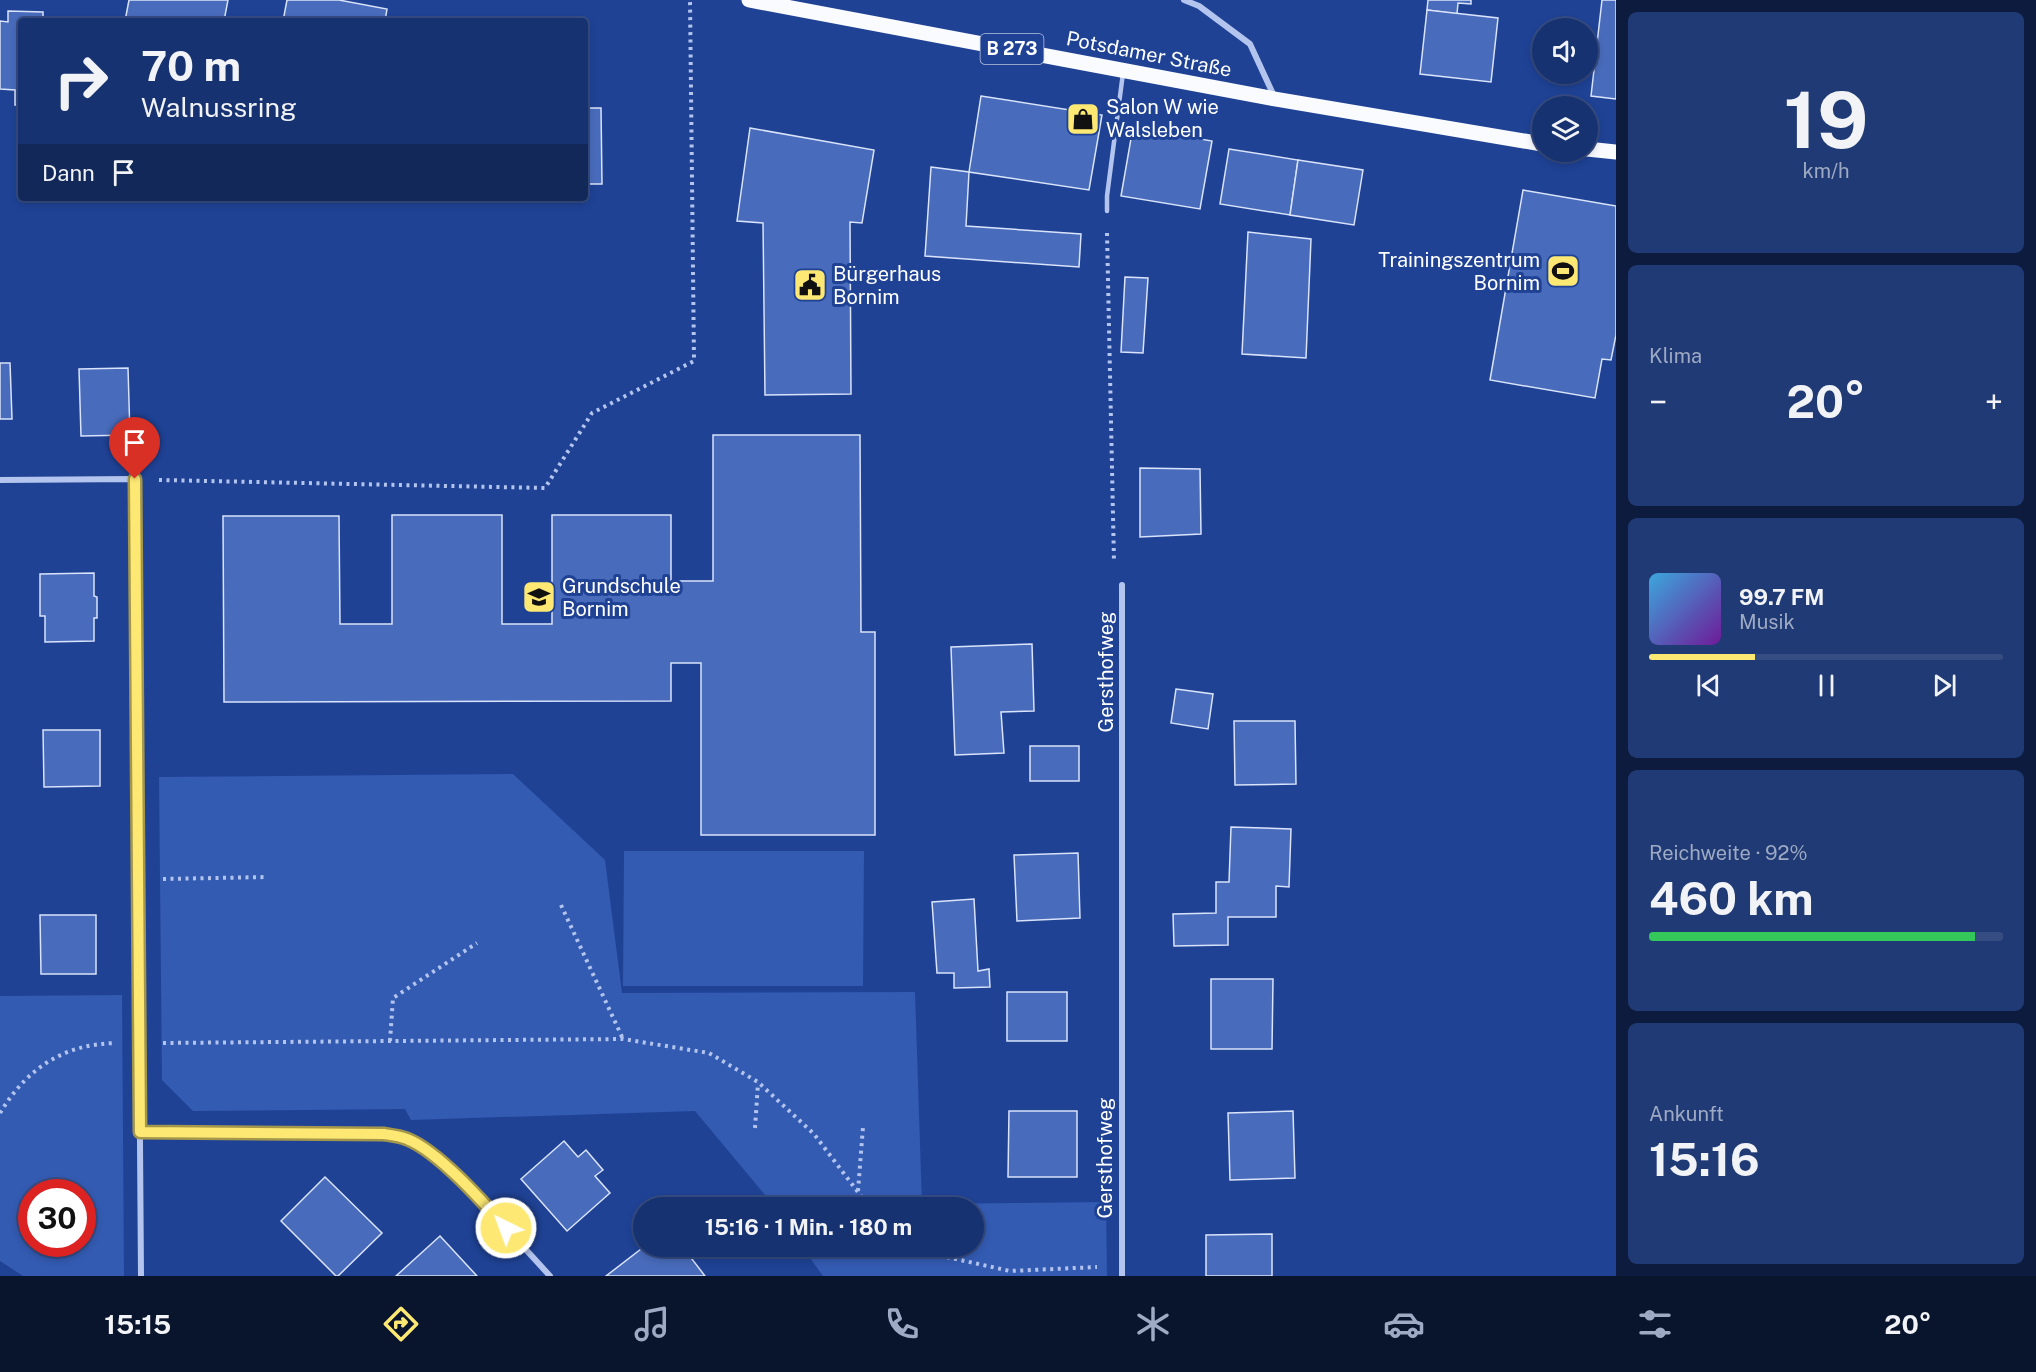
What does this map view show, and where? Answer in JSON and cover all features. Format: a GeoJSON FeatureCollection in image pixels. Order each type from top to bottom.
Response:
{"type":"FeatureCollection","features":[{"type":"Feature","properties":{"kind":"main road","name":"Potsdamer Straße"},"geometry":{"type":"LineString","coordinates":[[749,0],[1275,99],[1532,142]]}},
{"type":"Feature","properties":{"kind":"main road"},"geometry":{"type":"LineString","coordinates":[[1598,150],[1616,152]]}},
{"type":"Feature","properties":{"kind":"street"},"geometry":{"type":"LineString","coordinates":[[1184,0],[1199,6],[1250,44],[1275,99]]}},
{"type":"Feature","properties":{"kind":"street"},"geometry":{"type":"LineString","coordinates":[[0,480],[135,479],[141,1276]]}},
{"type":"Feature","properties":{"kind":"street","name":"Gersthofweg"},"geometry":{"type":"LineString","coordinates":[[1122,585],[1122,1276]]}},
{"type":"Feature","properties":{"kind":"street"},"geometry":{"type":"LineString","coordinates":[[140,1132],[384,1134],[406,1138],[425,1149],[476,1195],[550,1276]]}},
{"type":"Feature","properties":{"kind":"lane"},"geometry":{"type":"LineString","coordinates":[[1107,211],[1123,70]]}},
{"type":"Feature","properties":{"kind":"path"},"geometry":{"type":"LineString","coordinates":[[135,479],[545,488],[592,413],[694,361],[690,0]]}},
{"type":"Feature","properties":{"kind":"path","name":"Gersthofweg"},"geometry":{"type":"LineString","coordinates":[[1107,211],[1114,567],[1122,585]]}},
{"type":"Feature","properties":{"kind":"path"},"geometry":{"type":"LineString","coordinates":[[138,880],[267,877]]}},
{"type":"Feature","properties":{"kind":"path"},"geometry":{"type":"LineString","coordinates":[[561,905],[623,1039]]}},
{"type":"Feature","properties":{"kind":"path"},"geometry":{"type":"LineString","coordinates":[[390,1041],[393,998],[477,943]]}},
{"type":"Feature","properties":{"kind":"path"},"geometry":{"type":"LineString","coordinates":[[0,1113],[22,1083],[40,1067],[61,1053],[84,1046],[112,1043],[623,1039],[709,1053],[758,1082],[814,1134],[861,1197]]}},
{"type":"Feature","properties":{"kind":"path"},"geometry":{"type":"LineString","coordinates":[[755,1128],[758,1082]]}},
{"type":"Feature","properties":{"kind":"path"},"geometry":{"type":"LineString","coordinates":[[857,1192],[863,1127]]}},
{"type":"Feature","properties":{"kind":"path"},"geometry":{"type":"LineString","coordinates":[[947,1257],[1010,1271],[1122,1266]]}},
{"type":"Feature","properties":{"kind":"shaded area"},"geometry":{"type":"Polygon","coordinates":[[[513,774],[605,860],[622,993],[915,992],[922,1197],[767,1197],[695,1111],[411,1120],[405,1109],[193,1111],[162,1080],[159,777],[513,774]]]}},
{"type":"Feature","properties":{"kind":"shaded area"},"geometry":{"type":"Polygon","coordinates":[[[624,851],[864,851],[863,986],[623,986],[624,851]]]}},
{"type":"Feature","properties":{"kind":"shaded area"},"geometry":{"type":"Polygon","coordinates":[[[122,995],[124,1276],[23,1276],[0,1261],[0,996],[122,995]]]}},
{"type":"Feature","properties":{"kind":"shaded area"},"geometry":{"type":"Polygon","coordinates":[[[1106,1202],[1107,1276],[823,1276],[809,1257],[984,1257],[984,1203],[1106,1202]]]}},
{"type":"Feature","properties":{"kind":"building"},"geometry":{"type":"Polygon","coordinates":[[[129,0],[228,0],[225,18],[126,18],[129,0]]]}},
{"type":"Feature","properties":{"kind":"building"},"geometry":{"type":"Polygon","coordinates":[[[287,0],[339,0],[387,9],[386,18],[284,18],[287,0]]]}},
{"type":"Feature","properties":{"kind":"building"},"geometry":{"type":"Polygon","coordinates":[[[1428,0],[1471,0],[1471,4],[1458,3],[1457,14],[1427,10],[1428,0]]]}},
{"type":"Feature","properties":{"kind":"building"},"geometry":{"type":"Polygon","coordinates":[[[1602,0],[1616,0],[1616,99],[1591,96],[1592,84],[1598,84],[1598,35],[1602,0]]]}},
{"type":"Feature","properties":{"kind":"building"},"geometry":{"type":"Polygon","coordinates":[[[1427,10],[1498,18],[1491,82],[1420,74],[1427,10]]]}},
{"type":"Feature","properties":{"kind":"building"},"geometry":{"type":"Polygon","coordinates":[[[8,11],[43,12],[43,18],[18,18],[18,105],[15,105],[15,90],[0,89],[0,21],[8,22],[8,11]]]}},
{"type":"Feature","properties":{"kind":"building"},"geometry":{"type":"Polygon","coordinates":[[[981,96],[1102,115],[1089,190],[969,172],[981,96]]]}},
{"type":"Feature","properties":{"kind":"building"},"geometry":{"type":"Polygon","coordinates":[[[588,108],[601,108],[602,184],[588,184],[588,108]]]}},
{"type":"Feature","properties":{"kind":"building"},"geometry":{"type":"Polygon","coordinates":[[[1133,127],[1212,141],[1200,209],[1121,196],[1133,127]]]}},
{"type":"Feature","properties":{"kind":"building"},"geometry":{"type":"Polygon","coordinates":[[[750,128],[874,150],[862,223],[850,222],[851,394],[765,395],[763,223],[737,221],[750,128]]]}},
{"type":"Feature","properties":{"kind":"building"},"geometry":{"type":"Polygon","coordinates":[[[1229,149],[1298,160],[1290,215],[1220,204],[1229,149]]]}},
{"type":"Feature","properties":{"kind":"building"},"geometry":{"type":"Polygon","coordinates":[[[1298,160],[1363,170],[1354,225],[1290,215],[1298,160]]]}},
{"type":"Feature","properties":{"kind":"building"},"geometry":{"type":"Polygon","coordinates":[[[931,167],[969,172],[966,226],[1081,234],[1079,267],[925,256],[931,167]]]}},
{"type":"Feature","properties":{"kind":"building","name":"Trainingszentrum Bornim"},"geometry":{"type":"Polygon","coordinates":[[[1523,190],[1616,206],[1616,335],[1611,360],[1602,359],[1595,398],[1490,380],[1523,190]]]}},
{"type":"Feature","properties":{"kind":"building"},"geometry":{"type":"Polygon","coordinates":[[[1248,232],[1311,239],[1306,358],[1242,354],[1248,232]]]}},
{"type":"Feature","properties":{"kind":"building"},"geometry":{"type":"Polygon","coordinates":[[[1125,277],[1148,278],[1143,353],[1121,352],[1125,277]]]}},
{"type":"Feature","properties":{"kind":"building"},"geometry":{"type":"Polygon","coordinates":[[[0,363],[10,363],[12,419],[0,419],[0,363]]]}},
{"type":"Feature","properties":{"kind":"building"},"geometry":{"type":"Polygon","coordinates":[[[128,368],[130,435],[81,436],[79,369],[128,368]]]}},
{"type":"Feature","properties":{"kind":"building"},"geometry":{"type":"Polygon","coordinates":[[[713,435],[860,435],[861,632],[875,632],[875,835],[701,835],[701,663],[671,663],[671,701],[224,702],[223,516],[339,516],[340,624],[392,624],[392,515],[502,515],[502,624],[552,624],[552,515],[671,515],[671,581],[713,581],[713,435]]]}},
{"type":"Feature","properties":{"kind":"building"},"geometry":{"type":"Polygon","coordinates":[[[1140,468],[1200,469],[1201,534],[1140,537],[1140,468]]]}},
{"type":"Feature","properties":{"kind":"building"},"geometry":{"type":"Polygon","coordinates":[[[94,573],[97,618],[94,618],[94,641],[45,642],[45,616],[40,616],[40,574],[94,573]]]}},
{"type":"Feature","properties":{"kind":"building"},"geometry":{"type":"Polygon","coordinates":[[[1032,644],[1034,711],[1001,712],[1004,753],[955,755],[951,647],[1032,644]]]}},
{"type":"Feature","properties":{"kind":"building"},"geometry":{"type":"Polygon","coordinates":[[[1176,689],[1213,694],[1208,729],[1171,723],[1176,689]]]}},
{"type":"Feature","properties":{"kind":"building"},"geometry":{"type":"Polygon","coordinates":[[[1234,721],[1295,721],[1296,784],[1235,785],[1234,721]]]}},
{"type":"Feature","properties":{"kind":"building"},"geometry":{"type":"Polygon","coordinates":[[[43,730],[100,730],[100,786],[44,787],[43,730]]]}},
{"type":"Feature","properties":{"kind":"building"},"geometry":{"type":"Polygon","coordinates":[[[1030,746],[1079,746],[1079,781],[1030,781],[1030,746]]]}},
{"type":"Feature","properties":{"kind":"building"},"geometry":{"type":"Polygon","coordinates":[[[1231,827],[1291,829],[1289,887],[1276,886],[1276,917],[1228,917],[1228,945],[1174,946],[1173,914],[1216,913],[1216,882],[1229,882],[1231,827]]]}},
{"type":"Feature","properties":{"kind":"building"},"geometry":{"type":"Polygon","coordinates":[[[1078,853],[1080,918],[1017,921],[1014,855],[1078,853]]]}},
{"type":"Feature","properties":{"kind":"building"},"geometry":{"type":"Polygon","coordinates":[[[974,899],[978,971],[989,969],[990,987],[954,988],[954,973],[937,973],[932,902],[974,899]]]}},
{"type":"Feature","properties":{"kind":"building"},"geometry":{"type":"Polygon","coordinates":[[[40,915],[96,915],[96,974],[41,974],[40,915]]]}},
{"type":"Feature","properties":{"kind":"building"},"geometry":{"type":"Polygon","coordinates":[[[1211,979],[1273,979],[1272,1049],[1211,1049],[1211,979]]]}},
{"type":"Feature","properties":{"kind":"building"},"geometry":{"type":"Polygon","coordinates":[[[1007,992],[1067,992],[1067,1041],[1007,1041],[1007,992]]]}},
{"type":"Feature","properties":{"kind":"building"},"geometry":{"type":"Polygon","coordinates":[[[1009,1111],[1077,1111],[1077,1177],[1008,1177],[1009,1111]]]}},
{"type":"Feature","properties":{"kind":"building"},"geometry":{"type":"Polygon","coordinates":[[[1293,1111],[1295,1178],[1230,1180],[1228,1113],[1293,1111]]]}},
{"type":"Feature","properties":{"kind":"building"},"geometry":{"type":"Polygon","coordinates":[[[564,1141],[578,1157],[586,1150],[603,1170],[595,1176],[610,1193],[567,1231],[521,1179],[564,1141]]]}},
{"type":"Feature","properties":{"kind":"building"},"geometry":{"type":"Polygon","coordinates":[[[325,1177],[382,1233],[338,1276],[281,1221],[325,1177]]]}},
{"type":"Feature","properties":{"kind":"building"},"geometry":{"type":"Polygon","coordinates":[[[1272,1234],[1272,1276],[1206,1276],[1206,1235],[1272,1234]]]}},
{"type":"Feature","properties":{"kind":"building"},"geometry":{"type":"Polygon","coordinates":[[[440,1236],[477,1276],[396,1276],[440,1236]]]}},
{"type":"Feature","properties":{"kind":"building"},"geometry":{"type":"Polygon","coordinates":[[[633,1255],[690,1257],[705,1276],[606,1276],[633,1255]]]}},
{"type":"Feature","properties":{"kind":"place","name":"Salon W wie Walsleben"},"geometry":{"type":"Point","coordinates":[1083,119]}},
{"type":"Feature","properties":{"kind":"place","name":"Trainingszentrum Bornim"},"geometry":{"type":"Point","coordinates":[1563,271]}},
{"type":"Feature","properties":{"kind":"place","name":"Bürgerhaus Bornim"},"geometry":{"type":"Point","coordinates":[810,285]}},
{"type":"Feature","properties":{"kind":"place","name":"Grundschule Bornim"},"geometry":{"type":"Point","coordinates":[539,597]}},
{"type":"Feature","properties":{"kind":"route"},"geometry":{"type":"LineString","coordinates":[[135,479],[140,1132],[384,1134],[406,1138],[425,1149],[476,1195],[506,1228]]}}]}
